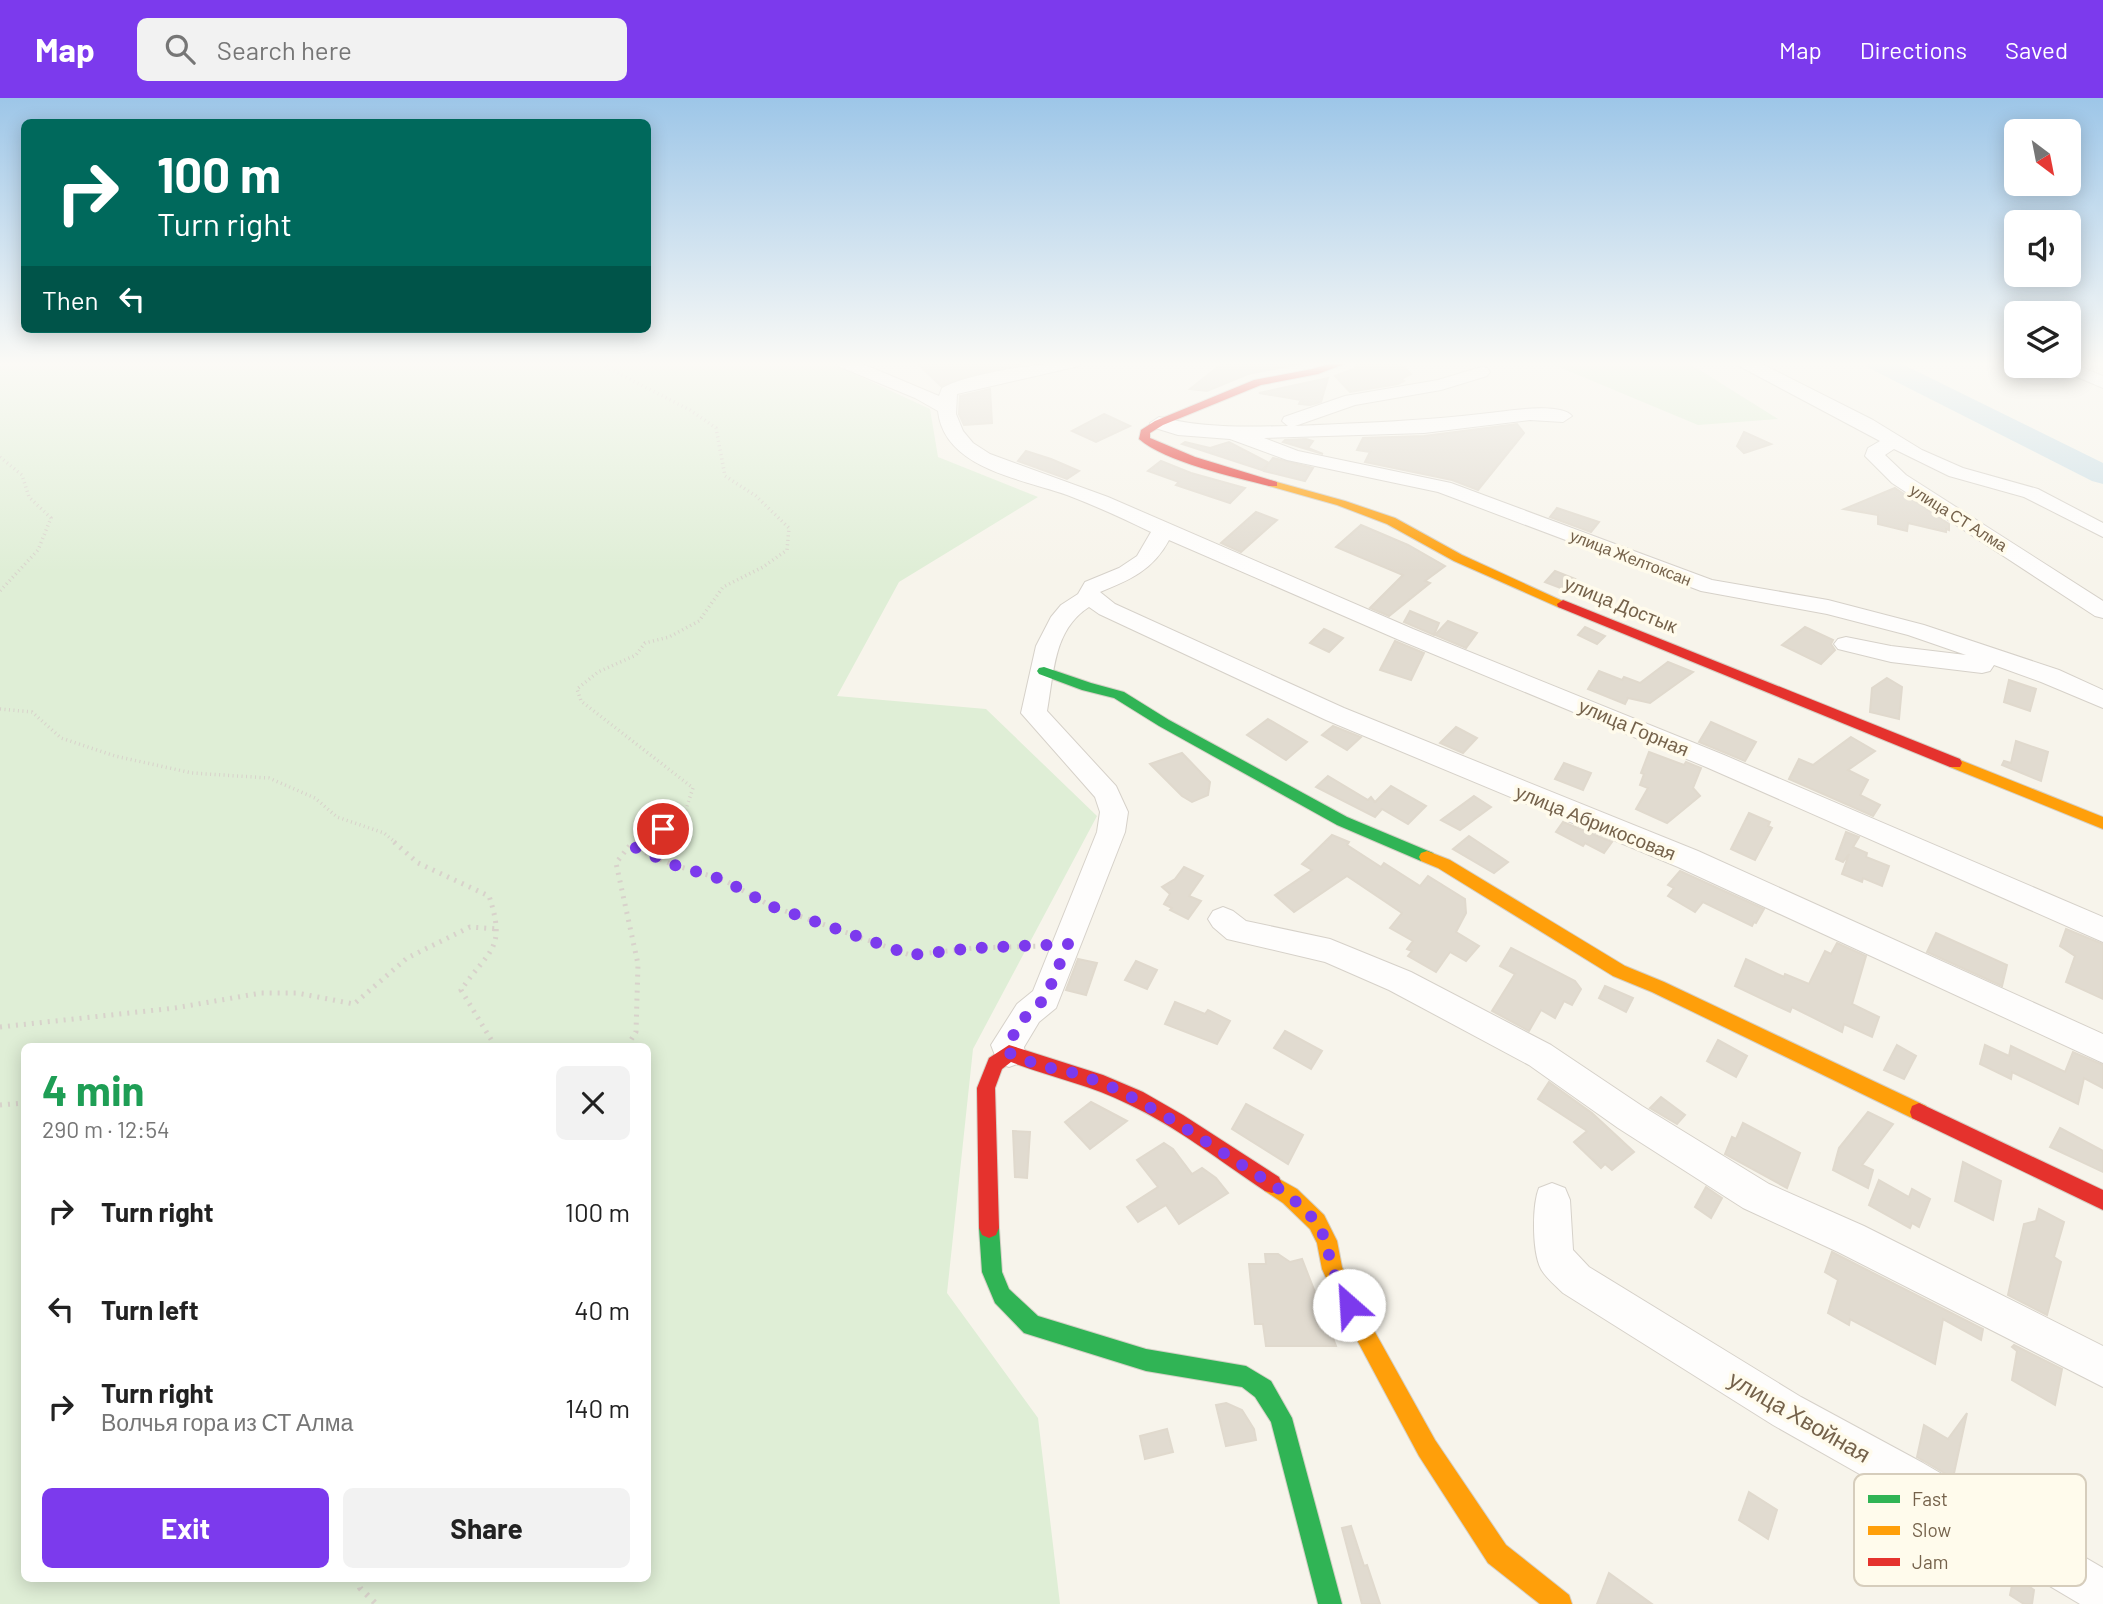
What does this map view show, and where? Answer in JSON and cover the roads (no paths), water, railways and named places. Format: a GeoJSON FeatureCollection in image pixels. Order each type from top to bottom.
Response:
{"type":"FeatureCollection","features":[{"type":"Feature","properties":{"kind":"street","name":"улица Горная"},"geometry":{"type":"LineString","coordinates":[[954,432],[976,455],[1065,488],[1405,634],[1715,761],[2103,930]]}},
{"type":"Feature","properties":{"kind":"street","name":"улица Достык"},"geometry":{"type":"LineString","coordinates":[[1144,432],[1144,439],[1163,449],[1391,521],[1458,558],[1514,584],[2103,823]]}},
{"type":"Feature","properties":{"kind":"street","name":"улица Желтоксан"},"geometry":{"type":"LineString","coordinates":[[1223,432],[1233,433],[1294,456],[1343,464],[1469,495],[1524,520],[1594,542],[1696,582],[1864,615],[1916,630],[2061,680],[2103,700]]}},
{"type":"Feature","properties":{"kind":"street"},"geometry":{"type":"LineString","coordinates":[[1233,433],[1237,432]]}},
{"type":"Feature","properties":{"kind":"street"},"geometry":{"type":"LineString","coordinates":[[1233,433],[1256,432]]}},
{"type":"Feature","properties":{"kind":"street"},"geometry":{"type":"LineString","coordinates":[[1878,432],[1893,442],[2103,544]]}},
{"type":"Feature","properties":{"kind":"street","name":"улица СТ Алма"},"geometry":{"type":"LineString","coordinates":[[1893,442],[1875,452],[1875,456],[1912,489],[2103,611]]}},
{"type":"Feature","properties":{"kind":"street"},"geometry":{"type":"LineString","coordinates":[[1956,472],[2031,493],[2103,531]]}},
{"type":"Feature","properties":{"kind":"street"},"geometry":{"type":"LineString","coordinates":[[1009,1053],[1007,1045],[1028,1013],[1045,999],[1068,944],[1091,876],[1111,832],[1114,812],[1107,793],[1034,713],[1054,630],[1066,612],[1090,596],[1089,591],[1093,587],[1138,568],[1158,545],[1163,530]]}},
{"type":"Feature","properties":{"kind":"street"},"geometry":{"type":"LineString","coordinates":[[1977,539],[2047,575]]}},
{"type":"Feature","properties":{"kind":"street","name":"улица Абрикосовая"},"geometry":{"type":"LineString","coordinates":[[1090,596],[1107,609],[1335,714],[1688,859],[2103,1049]]}},
{"type":"Feature","properties":{"kind":"street"},"geometry":{"type":"LineString","coordinates":[[1846,644],[1891,654],[1992,667],[2032,677],[2061,680]]}},
{"type":"Feature","properties":{"kind":"street"},"geometry":{"type":"LineString","coordinates":[[1044,671],[1087,687],[1119,695],[1342,821],[1444,863],[1619,971],[1695,1004],[2103,1200]]}},
{"type":"Feature","properties":{"kind":"street"},"geometry":{"type":"LineString","coordinates":[[1223,919],[1238,931],[1330,951],[1400,981],[1540,1055],[1756,1196],[1851,1239],[2103,1367]]}},
{"type":"Feature","properties":{"kind":"street"},"geometry":{"type":"LineString","coordinates":[[1009,1053],[995,1064],[986,1088],[987,1202],[992,1272],[1002,1296],[1032,1325],[1146,1360],[1246,1377],[1263,1389],[1281,1418],[1330,1604]]}},
{"type":"Feature","properties":{"kind":"street"},"geometry":{"type":"LineString","coordinates":[[1009,1053],[1041,1066],[1079,1074],[1119,1090],[1290,1196],[1317,1222],[1326,1241],[1332,1269],[1349,1305],[1427,1448],[1497,1554],[1560,1604]]}},
{"type":"Feature","properties":{"kind":"street","name":"улица Хвойная"},"geometry":{"type":"LineString","coordinates":[[1552,1200],[1555,1258],[1576,1280],[1787,1411],[1901,1474]]}},
{"type":"Feature","properties":{"kind":"street","name":"улица Хвойная"},"geometry":{"type":"LineString","coordinates":[[2086,1583],[2103,1593]]}},
{"type":"Feature","properties":{"kind":"waterway"},"geometry":{"type":"LineString","coordinates":[[2018,432],[2103,475]]}}]}
